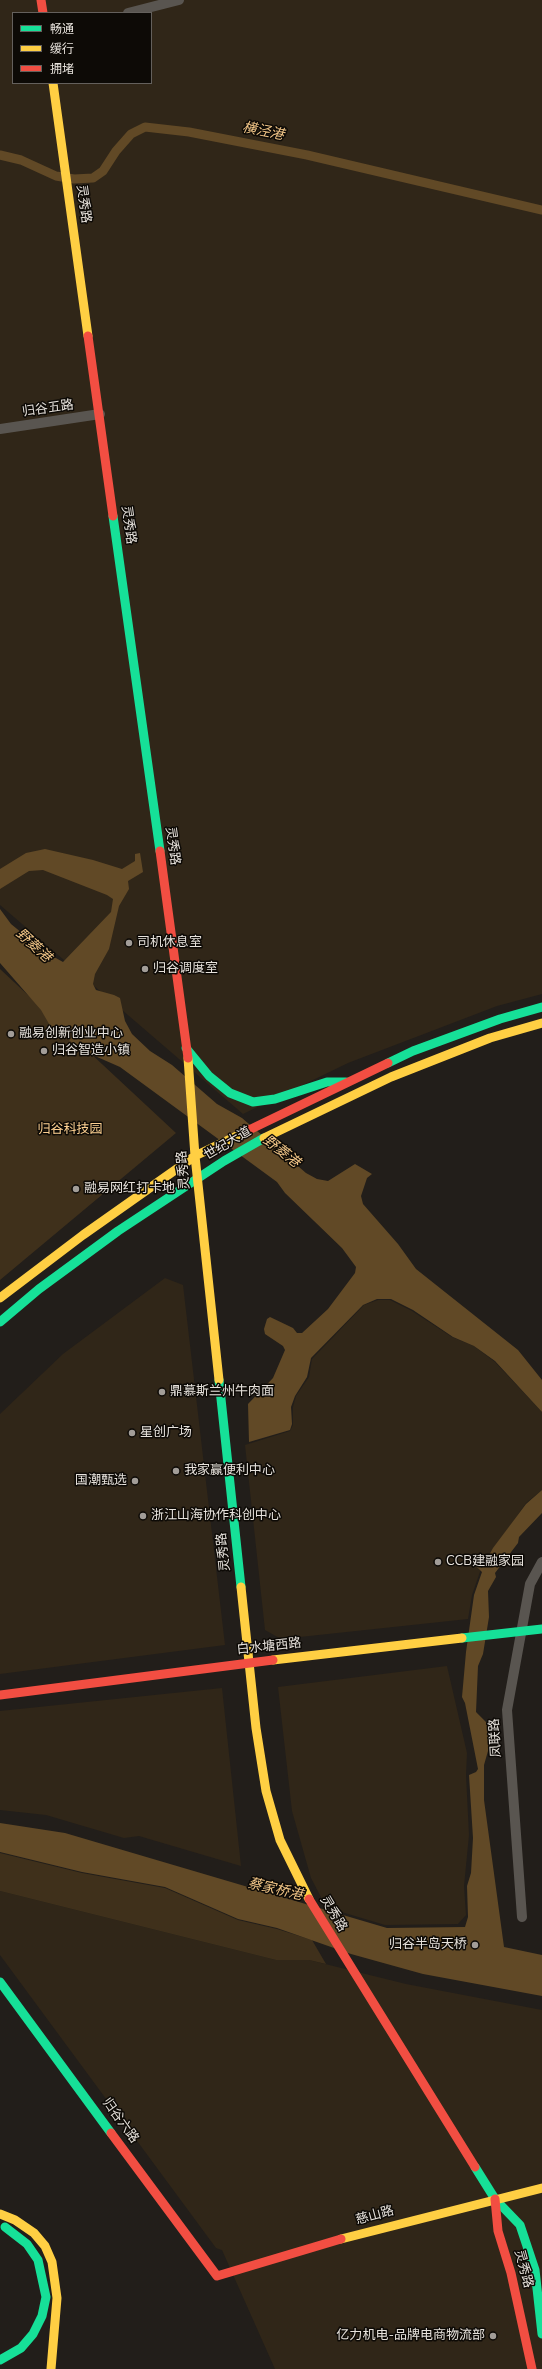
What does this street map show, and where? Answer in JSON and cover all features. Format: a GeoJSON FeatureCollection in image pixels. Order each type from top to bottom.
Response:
{"type":"FeatureCollection","features":[{"type":"Feature","properties":{"kind":"main road"},"geometry":{"type":"LineString","coordinates":[[41,0],[43,12]]}},
{"type":"Feature","properties":{"kind":"main road","name":"灵秀路"},"geometry":{"type":"LineString","coordinates":[[53,84],[100,414],[186,1048],[198,1178],[249,1663],[266,1791],[280,1840],[306,1894],[495,2199],[520,2225],[535,2270],[542,2334]]}},
{"type":"Feature","properties":{"kind":"main road","name":"世纪大道"},"geometry":{"type":"LineString","coordinates":[[0,1298],[82,1235],[196,1156],[223,1144],[270,1118],[412,1051],[500,1019],[542,1007]]}},
{"type":"Feature","properties":{"kind":"main road","name":"世纪大道"},"geometry":{"type":"LineString","coordinates":[[0,1322],[39,1289],[118,1231],[224,1161],[276,1131],[391,1077],[490,1038],[542,1023]]}},
{"type":"Feature","properties":{"kind":"main road"},"geometry":{"type":"LineString","coordinates":[[186,1048],[208,1076],[230,1093],[252,1102],[275,1099],[326,1082],[346,1082]]}},
{"type":"Feature","properties":{"kind":"main road","name":"白水塘西路"},"geometry":{"type":"LineString","coordinates":[[0,1696],[249,1663],[542,1629]]}},
{"type":"Feature","properties":{"kind":"main road","name":"归谷六路"},"geometry":{"type":"LineString","coordinates":[[0,1982],[217,2276]]}},
{"type":"Feature","properties":{"kind":"main road","name":"慈山路"},"geometry":{"type":"LineString","coordinates":[[217,2276],[302,2249],[542,2188]]}},
{"type":"Feature","properties":{"kind":"main road","name":"灵秀路"},"geometry":{"type":"LineString","coordinates":[[495,2199],[498,2231],[511,2273],[532,2369]]}},
{"type":"Feature","properties":{"kind":"main road"},"geometry":{"type":"LineString","coordinates":[[0,2214],[15,2220],[34,2233],[45,2246],[55,2277],[57,2298],[51,2369]]}},
{"type":"Feature","properties":{"kind":"main road"},"geometry":{"type":"LineString","coordinates":[[0,2224],[26,2244],[38,2260],[46,2297],[42,2316],[34,2334],[21,2348],[0,2360]]}},
{"type":"Feature","properties":{"kind":"street"},"geometry":{"type":"LineString","coordinates":[[132,12],[179,0]]}},
{"type":"Feature","properties":{"kind":"street","name":"归谷五路"},"geometry":{"type":"LineString","coordinates":[[0,429],[100,414]]}},
{"type":"Feature","properties":{"kind":"street","name":"凤联路"},"geometry":{"type":"LineString","coordinates":[[522,1917],[507,1720],[508,1701],[530,1584],[542,1562]]}},
{"type":"Feature","properties":{"kind":"shaded area"},"geometry":{"type":"Polygon","coordinates":[[[0,0],[542,0],[542,994],[497,1006],[348,1063],[243,1114],[0,905],[0,0]]]}},
{"type":"Feature","properties":{"kind":"shaded area"},"geometry":{"type":"Polygon","coordinates":[[[165,1278],[183,1285],[225,1645],[0,1674],[0,1414],[63,1354],[165,1278]]]}},
{"type":"Feature","properties":{"kind":"shaded area"},"geometry":{"type":"Polygon","coordinates":[[[378,1300],[390,1300],[412,1311],[452,1337],[474,1346],[495,1362],[542,1412],[542,1490],[526,1503],[482,1566],[472,1595],[468,1619],[281,1639],[265,1630],[245,1445],[290,1431],[293,1425],[293,1407],[296,1396],[309,1377],[312,1359],[364,1305],[378,1300]]]}},
{"type":"Feature","properties":{"kind":"shaded area"},"geometry":{"type":"Polygon","coordinates":[[[447,1666],[467,1753],[466,1775],[469,1835],[464,1886],[466,1915],[458,1924],[385,1925],[335,1910],[322,1899],[311,1878],[292,1811],[278,1687],[447,1666]]]}},
{"type":"Feature","properties":{"kind":"shaded area"},"geometry":{"type":"Polygon","coordinates":[[[222,1688],[241,1866],[139,1836],[124,1838],[46,1815],[0,1810],[0,1711],[222,1688]]]}},
{"type":"Feature","properties":{"kind":"shaded area"},"geometry":{"type":"Polygon","coordinates":[[[0,1891],[276,1960],[309,1960],[406,1984],[542,2010],[542,2369],[275,2369],[222,2250],[216,2248],[0,1955],[0,1891]]]}},
{"type":"Feature","properties":{"kind":"green space","name":"归谷科技园"},"geometry":{"type":"Polygon","coordinates":[[[0,969],[176,1133],[0,1280],[0,969]]]}},
{"type":"Feature","properties":{"kind":"green space"},"geometry":{"type":"Polygon","coordinates":[[[0,1853],[82,1873],[165,1888],[238,1920],[277,1929],[312,1940],[326,1964],[309,1960],[276,1960],[0,1891],[0,1853]]]}},
{"type":"Feature","properties":{"kind":"water","name":"野菱港"},"geometry":{"type":"Polygon","coordinates":[[[45,849],[93,860],[122,869],[135,861],[135,854],[140,853],[143,872],[128,881],[129,889],[119,906],[109,949],[95,974],[93,984],[96,990],[120,998],[125,1021],[132,1034],[150,1051],[172,1065],[217,1104],[242,1118],[306,1173],[317,1179],[328,1181],[355,1164],[372,1174],[367,1178],[361,1196],[363,1204],[398,1244],[416,1269],[518,1350],[542,1380],[542,1412],[495,1361],[474,1346],[453,1337],[413,1310],[391,1299],[377,1299],[363,1305],[311,1358],[307,1377],[295,1396],[291,1407],[292,1424],[290,1430],[249,1442],[248,1404],[273,1378],[285,1350],[283,1346],[265,1334],[264,1329],[267,1319],[270,1317],[293,1328],[297,1333],[302,1333],[328,1309],[355,1273],[356,1267],[342,1248],[285,1193],[277,1182],[120,1067],[79,1049],[60,1032],[52,1029],[41,1010],[0,963],[0,909],[11,924],[45,952],[63,962],[111,912],[113,899],[107,895],[43,870],[29,871],[0,889],[0,869],[26,853],[45,849]]]}},
{"type":"Feature","properties":{"kind":"water"},"geometry":{"type":"Polygon","coordinates":[[[542,1490],[542,1513],[519,1537],[518,1543],[495,1573],[496,1577],[488,1591],[489,1617],[483,1654],[478,1666],[476,1712],[488,1724],[489,1727],[488,1751],[484,1765],[484,1800],[504,1947],[542,1955],[542,1996],[423,1974],[351,1954],[277,1928],[238,1919],[165,1887],[82,1872],[0,1852],[0,1823],[65,1833],[387,1928],[465,1927],[468,1917],[467,1886],[471,1873],[473,1838],[469,1775],[476,1772],[478,1769],[465,1703],[462,1697],[466,1652],[474,1595],[482,1572],[475,1565],[477,1563],[482,1568],[493,1548],[526,1504],[542,1490]]]}},
{"type":"Feature","properties":{"kind":"waterway","name":"横泾港"},"geometry":{"type":"LineString","coordinates":[[0,155],[21,160],[56,176],[74,179],[93,178],[103,171],[116,151],[131,134],[145,127],[189,132],[307,155],[542,210]]}},
{"type":"Feature","properties":{"kind":"traffic: fast"},"geometry":{"type":"LineString","coordinates":[[113,516],[160,851]]}},
{"type":"Feature","properties":{"kind":"traffic: fast"},"geometry":{"type":"LineString","coordinates":[[388,1063],[413,1051],[500,1019],[542,1007]]}},
{"type":"Feature","properties":{"kind":"traffic: fast"},"geometry":{"type":"LineString","coordinates":[[186,1048],[209,1076],[230,1093],[253,1102],[275,1099],[327,1082],[346,1082]]}},
{"type":"Feature","properties":{"kind":"traffic: fast"},"geometry":{"type":"LineString","coordinates":[[0,1322],[39,1289],[118,1231],[224,1161],[264,1138]]}},
{"type":"Feature","properties":{"kind":"traffic: fast"},"geometry":{"type":"LineString","coordinates":[[219,1380],[241,1587]]}},
{"type":"Feature","properties":{"kind":"traffic: fast"},"geometry":{"type":"LineString","coordinates":[[462,1638],[542,1629]]}},
{"type":"Feature","properties":{"kind":"traffic: fast"},"geometry":{"type":"LineString","coordinates":[[0,1982],[111,2133]]}},
{"type":"Feature","properties":{"kind":"traffic: fast"},"geometry":{"type":"LineString","coordinates":[[475,2167],[495,2199],[520,2225],[535,2270],[542,2334]]}},
{"type":"Feature","properties":{"kind":"traffic: fast"},"geometry":{"type":"LineString","coordinates":[[0,2360],[21,2348],[33,2334],[42,2316],[46,2297],[38,2260],[27,2244],[5,2227]]}},
{"type":"Feature","properties":{"kind":"traffic: slow"},"geometry":{"type":"LineString","coordinates":[[53,84],[88,336]]}},
{"type":"Feature","properties":{"kind":"traffic: slow"},"geometry":{"type":"LineString","coordinates":[[264,1138],[391,1077],[490,1038],[542,1023]]}},
{"type":"Feature","properties":{"kind":"traffic: slow"},"geometry":{"type":"LineString","coordinates":[[188,1058],[195,1156],[219,1380]]}},
{"type":"Feature","properties":{"kind":"traffic: slow"},"geometry":{"type":"LineString","coordinates":[[0,1298],[83,1235],[195,1156],[249,1130]]}},
{"type":"Feature","properties":{"kind":"traffic: slow"},"geometry":{"type":"LineString","coordinates":[[241,1587],[256,1728],[266,1791],[280,1840],[309,1899]]}},
{"type":"Feature","properties":{"kind":"traffic: slow"},"geometry":{"type":"LineString","coordinates":[[273,1660],[462,1638]]}},
{"type":"Feature","properties":{"kind":"traffic: slow"},"geometry":{"type":"LineString","coordinates":[[341,2239],[542,2188]]}},
{"type":"Feature","properties":{"kind":"traffic: slow"},"geometry":{"type":"LineString","coordinates":[[0,2214],[15,2220],[34,2233],[45,2246],[52,2262],[57,2298],[51,2369]]}},
{"type":"Feature","properties":{"kind":"traffic: jam"},"geometry":{"type":"LineString","coordinates":[[41,0],[43,12]]}},
{"type":"Feature","properties":{"kind":"traffic: jam"},"geometry":{"type":"LineString","coordinates":[[88,336],[113,516]]}},
{"type":"Feature","properties":{"kind":"traffic: jam"},"geometry":{"type":"LineString","coordinates":[[160,851],[188,1058]]}},
{"type":"Feature","properties":{"kind":"traffic: jam"},"geometry":{"type":"LineString","coordinates":[[249,1130],[388,1063]]}},
{"type":"Feature","properties":{"kind":"traffic: jam"},"geometry":{"type":"LineString","coordinates":[[0,1695],[273,1660]]}},
{"type":"Feature","properties":{"kind":"traffic: jam"},"geometry":{"type":"LineString","coordinates":[[309,1899],[475,2167]]}},
{"type":"Feature","properties":{"kind":"traffic: jam"},"geometry":{"type":"LineString","coordinates":[[111,2133],[217,2276],[341,2239]]}},
{"type":"Feature","properties":{"kind":"traffic: jam"},"geometry":{"type":"LineString","coordinates":[[495,2199],[498,2231],[511,2273],[532,2369]]}},
{"type":"Feature","properties":{"kind":"place","name":"司机休息室"},"geometry":{"type":"Point","coordinates":[129,943]}},
{"type":"Feature","properties":{"kind":"place","name":"归谷调度室"},"geometry":{"type":"Point","coordinates":[145,969]}},
{"type":"Feature","properties":{"kind":"place","name":"融易创新创业中心"},"geometry":{"type":"Point","coordinates":[11,1034]}},
{"type":"Feature","properties":{"kind":"place","name":"归谷智造小镇"},"geometry":{"type":"Point","coordinates":[44,1051]}},
{"type":"Feature","properties":{"kind":"place","name":"融易网红打卡地"},"geometry":{"type":"Point","coordinates":[76,1189]}},
{"type":"Feature","properties":{"kind":"place","name":"鼎慕斯兰州牛肉面"},"geometry":{"type":"Point","coordinates":[162,1392]}},
{"type":"Feature","properties":{"kind":"place","name":"星创广场"},"geometry":{"type":"Point","coordinates":[132,1433]}},
{"type":"Feature","properties":{"kind":"place","name":"我家赢便利中心"},"geometry":{"type":"Point","coordinates":[176,1471]}},
{"type":"Feature","properties":{"kind":"place","name":"国潮甄选"},"geometry":{"type":"Point","coordinates":[135,1481]}},
{"type":"Feature","properties":{"kind":"place","name":"浙江山海协作科创中心"},"geometry":{"type":"Point","coordinates":[143,1516]}},
{"type":"Feature","properties":{"kind":"place","name":"CCB建融家园"},"geometry":{"type":"Point","coordinates":[438,1562]}},
{"type":"Feature","properties":{"kind":"place","name":"归谷半岛天桥"},"geometry":{"type":"Point","coordinates":[475,1945]}},
{"type":"Feature","properties":{"kind":"place","name":"亿力机电-品牌电商物流部"},"geometry":{"type":"Point","coordinates":[493,2336]}},
{"type":"Feature","properties":{"kind":"water label","name":"蔡家桥港"},"geometry":{"type":"Point","coordinates":[275,1890]}}]}
